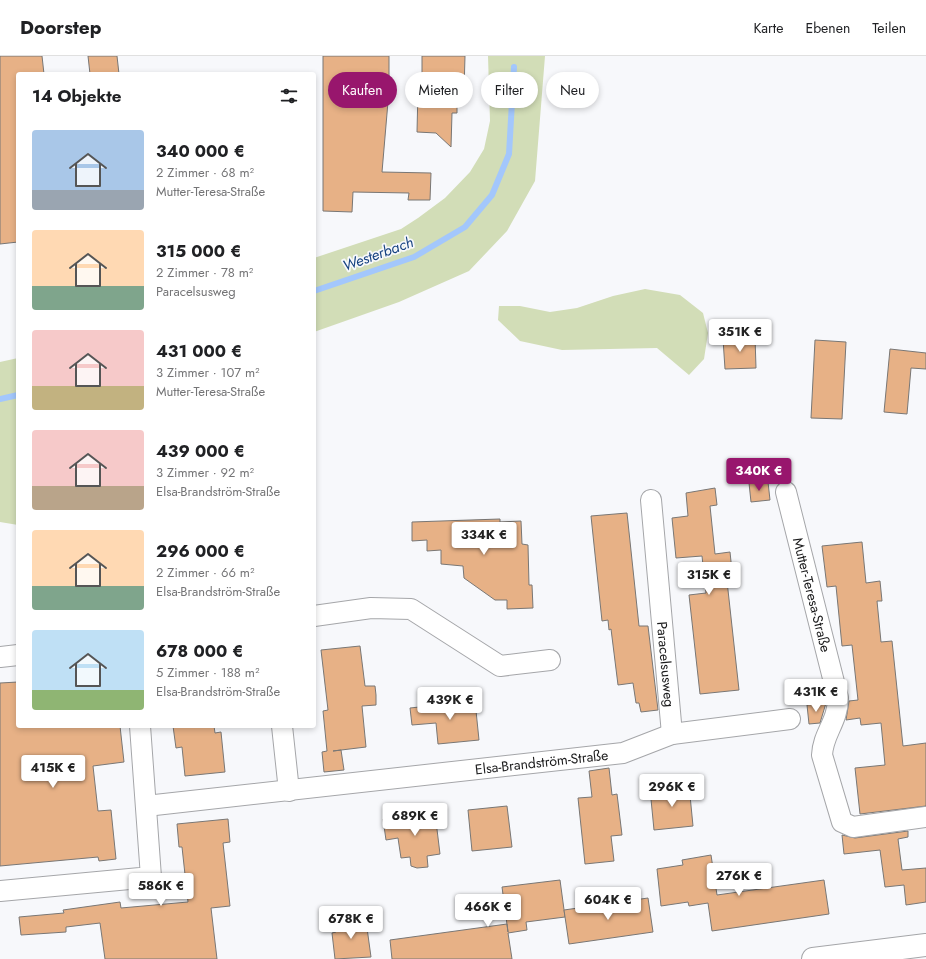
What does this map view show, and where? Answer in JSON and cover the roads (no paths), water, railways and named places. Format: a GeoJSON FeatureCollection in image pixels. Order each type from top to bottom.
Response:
{"type":"FeatureCollection","features":[{"type":"Feature","properties":{"kind":"main road"},"geometry":{"type":"LineString","coordinates":[[814,959],[852,956],[926,945]]}},
{"type":"Feature","properties":{"kind":"street","name":"Mutter-Teresa-Straße"},"geometry":{"type":"LineString","coordinates":[[786,492],[838,698],[838,711],[823,745],[822,755],[842,822],[853,827],[926,817]]}},
{"type":"Feature","properties":{"kind":"street","name":"Paracelsusweg"},"geometry":{"type":"LineString","coordinates":[[651,500],[672,734]]}},
{"type":"Feature","properties":{"kind":"street"},"geometry":{"type":"LineString","coordinates":[[316,616],[371,608],[411,609],[500,666],[550,660]]}},
{"type":"Feature","properties":{"kind":"street"},"geometry":{"type":"LineString","coordinates":[[0,657],[16,655]]}},
{"type":"Feature","properties":{"kind":"street","name":"Elsa-Brandström-Straße"},"geometry":{"type":"LineString","coordinates":[[146,806],[623,754],[672,734],[790,719]]}},
{"type":"Feature","properties":{"kind":"street"},"geometry":{"type":"LineString","coordinates":[[0,891],[151,877],[140,728]]}},
{"type":"Feature","properties":{"kind":"street"},"geometry":{"type":"LineString","coordinates":[[282,728],[289,791]]}},
{"type":"Feature","properties":{"kind":"waterway","name":"Westerbach"},"geometry":{"type":"LineString","coordinates":[[316,290],[414,257],[465,227],[492,195],[509,154],[514,67]]}},
{"type":"Feature","properties":{"kind":"waterway","name":"Westerbach"},"geometry":{"type":"LineString","coordinates":[[0,399],[16,395]]}}]}
